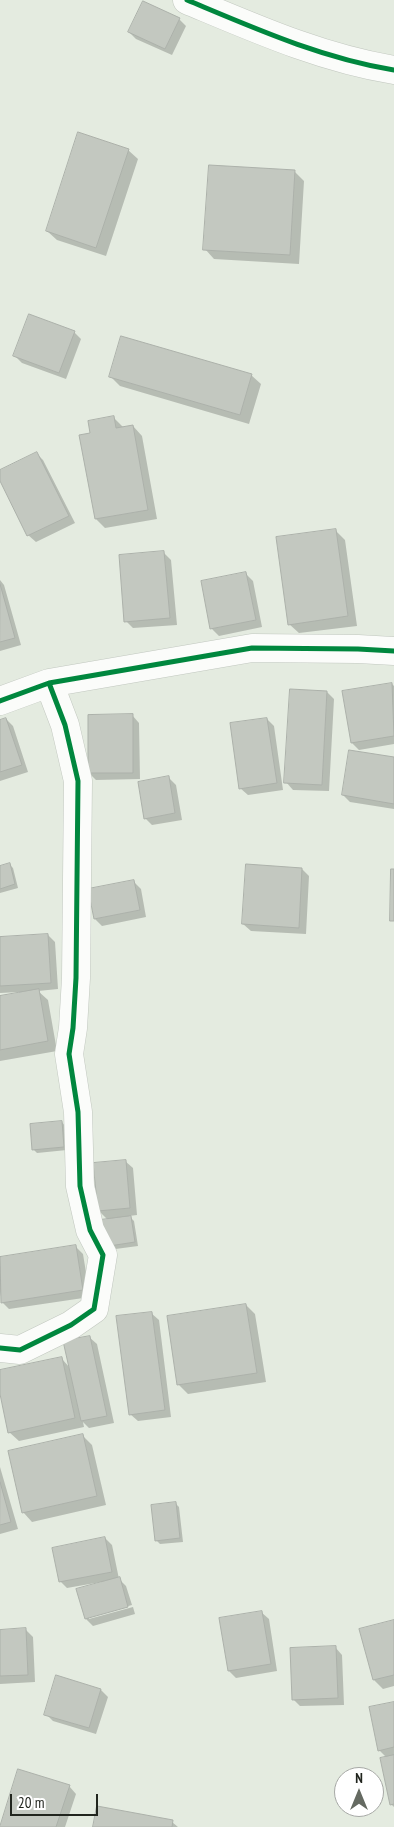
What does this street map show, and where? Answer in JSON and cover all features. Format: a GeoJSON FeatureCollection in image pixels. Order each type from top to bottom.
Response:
{"type":"FeatureCollection","features":[{"type":"Feature","properties":{"kind":"street"},"geometry":{"type":"LineString","coordinates":[[186,0],[277,38],[364,65],[394,70]]}},
{"type":"Feature","properties":{"kind":"street"},"geometry":{"type":"LineString","coordinates":[[0,701],[49,683],[252,648],[358,649],[394,652]]}},
{"type":"Feature","properties":{"kind":"street"},"geometry":{"type":"LineString","coordinates":[[0,1348],[20,1350],[71,1325],[94,1309],[103,1254],[90,1230],[80,1186],[78,1112],[69,1054],[73,1028],[76,978],[78,781],[65,725],[49,683]]}},
{"type":"Feature","properties":{"kind":"building"},"geometry":{"type":"Polygon","coordinates":[[[143,1],[180,18],[165,49],[128,32],[143,1]]]}},
{"type":"Feature","properties":{"kind":"building"},"geometry":{"type":"Polygon","coordinates":[[[78,132],[129,149],[96,248],[46,231],[78,132]]]}},
{"type":"Feature","properties":{"kind":"building"},"geometry":{"type":"Polygon","coordinates":[[[209,165],[295,170],[290,255],[203,250],[209,165]]]}},
{"type":"Feature","properties":{"kind":"building"},"geometry":{"type":"Polygon","coordinates":[[[29,314],[75,331],[59,373],[13,356],[29,314]]]}},
{"type":"Feature","properties":{"kind":"building"},"geometry":{"type":"Polygon","coordinates":[[[121,336],[252,374],[240,415],[109,377],[121,336]]]}},
{"type":"Feature","properties":{"kind":"building"},"geometry":{"type":"Polygon","coordinates":[[[114,416],[116,428],[133,425],[148,510],[95,519],[79,435],[90,433],[88,421],[114,416]]]}},
{"type":"Feature","properties":{"kind":"building"},"geometry":{"type":"Polygon","coordinates":[[[37,452],[69,516],[27,536],[0,481],[0,470],[37,452]]]}},
{"type":"Feature","properties":{"kind":"building"},"geometry":{"type":"Polygon","coordinates":[[[336,529],[348,616],[288,625],[276,537],[336,529]]]}},
{"type":"Feature","properties":{"kind":"building"},"geometry":{"type":"Polygon","coordinates":[[[164,551],[170,618],[124,622],[119,555],[164,551]]]}},
{"type":"Feature","properties":{"kind":"building"},"geometry":{"type":"Polygon","coordinates":[[[246,572],[256,620],[210,629],[201,581],[246,572]]]}},
{"type":"Feature","properties":{"kind":"building"},"geometry":{"type":"Polygon","coordinates":[[[0,584],[15,638],[0,642],[0,584]]]}},
{"type":"Feature","properties":{"kind":"building"},"geometry":{"type":"Polygon","coordinates":[[[392,683],[394,736],[351,743],[342,691],[392,683]]]}},
{"type":"Feature","properties":{"kind":"building"},"geometry":{"type":"Polygon","coordinates":[[[290,689],[327,691],[322,785],[284,783],[290,689]]]}},
{"type":"Feature","properties":{"kind":"building"},"geometry":{"type":"Polygon","coordinates":[[[133,714],[133,773],[88,773],[88,715],[133,714]]]}},
{"type":"Feature","properties":{"kind":"building"},"geometry":{"type":"Polygon","coordinates":[[[6,718],[22,765],[0,772],[0,720],[6,718]]]}},
{"type":"Feature","properties":{"kind":"building"},"geometry":{"type":"Polygon","coordinates":[[[267,718],[277,783],[239,789],[230,723],[267,718]]]}},
{"type":"Feature","properties":{"kind":"building"},"geometry":{"type":"Polygon","coordinates":[[[349,750],[394,757],[394,804],[342,795],[349,750]]]}},
{"type":"Feature","properties":{"kind":"building"},"geometry":{"type":"Polygon","coordinates":[[[169,776],[175,813],[144,819],[138,782],[169,776]]]}},
{"type":"Feature","properties":{"kind":"building"},"geometry":{"type":"Polygon","coordinates":[[[10,863],[15,884],[0,889],[0,866],[10,863]]]}},
{"type":"Feature","properties":{"kind":"building"},"geometry":{"type":"Polygon","coordinates":[[[246,864],[302,868],[299,928],[242,924],[246,864]]]}},
{"type":"Feature","properties":{"kind":"building"},"geometry":{"type":"Polygon","coordinates":[[[391,869],[394,869],[394,921],[390,921],[391,869]]]}},
{"type":"Feature","properties":{"kind":"building"},"geometry":{"type":"Polygon","coordinates":[[[134,880],[140,910],[94,919],[88,889],[134,880]]]}},
{"type":"Feature","properties":{"kind":"building"},"geometry":{"type":"Polygon","coordinates":[[[48,934],[51,983],[0,986],[0,937],[48,934]]]}},
{"type":"Feature","properties":{"kind":"building"},"geometry":{"type":"Polygon","coordinates":[[[39,989],[48,1041],[0,1050],[0,996],[39,989]]]}},
{"type":"Feature","properties":{"kind":"building"},"geometry":{"type":"Polygon","coordinates":[[[62,1121],[64,1147],[32,1150],[30,1124],[62,1121]]]}},
{"type":"Feature","properties":{"kind":"building"},"geometry":{"type":"Polygon","coordinates":[[[126,1160],[130,1208],[98,1211],[93,1163],[126,1160]]]}},
{"type":"Feature","properties":{"kind":"building"},"geometry":{"type":"Polygon","coordinates":[[[131,1216],[135,1242],[103,1247],[100,1220],[131,1216]]]}},
{"type":"Feature","properties":{"kind":"building"},"geometry":{"type":"Polygon","coordinates":[[[76,1245],[83,1290],[1,1303],[0,1257],[76,1245]]]}},
{"type":"Feature","properties":{"kind":"building"},"geometry":{"type":"Polygon","coordinates":[[[246,1304],[257,1373],[177,1385],[167,1316],[246,1304]]]}},
{"type":"Feature","properties":{"kind":"building"},"geometry":{"type":"Polygon","coordinates":[[[152,1312],[165,1410],[129,1415],[116,1316],[152,1312]]]}},
{"type":"Feature","properties":{"kind":"building"},"geometry":{"type":"Polygon","coordinates":[[[90,1336],[107,1416],[81,1421],[63,1341],[90,1336]]]}},
{"type":"Feature","properties":{"kind":"building"},"geometry":{"type":"Polygon","coordinates":[[[62,1357],[75,1418],[8,1433],[0,1394],[0,1370],[62,1357]]]}},
{"type":"Feature","properties":{"kind":"building"},"geometry":{"type":"Polygon","coordinates":[[[83,1434],[97,1496],[22,1513],[8,1451],[83,1434]]]}},
{"type":"Feature","properties":{"kind":"building"},"geometry":{"type":"Polygon","coordinates":[[[0,1482],[11,1522],[0,1525],[0,1482]]]}},
{"type":"Feature","properties":{"kind":"building"},"geometry":{"type":"Polygon","coordinates":[[[176,1502],[180,1538],[155,1541],[151,1505],[176,1502]]]}},
{"type":"Feature","properties":{"kind":"building"},"geometry":{"type":"Polygon","coordinates":[[[105,1537],[112,1572],[59,1582],[52,1548],[105,1537]]]}},
{"type":"Feature","properties":{"kind":"building"},"geometry":{"type":"Polygon","coordinates":[[[120,1577],[128,1607],[85,1619],[76,1589],[120,1577]]]}},
{"type":"Feature","properties":{"kind":"building"},"geometry":{"type":"Polygon","coordinates":[[[262,1611],[271,1664],[228,1671],[219,1618],[262,1611]]]}},
{"type":"Feature","properties":{"kind":"building"},"geometry":{"type":"Polygon","coordinates":[[[394,1620],[394,1675],[373,1680],[359,1629],[394,1620]]]}},
{"type":"Feature","properties":{"kind":"building"},"geometry":{"type":"Polygon","coordinates":[[[26,1628],[28,1675],[0,1676],[0,1630],[26,1628]]]}},
{"type":"Feature","properties":{"kind":"building"},"geometry":{"type":"Polygon","coordinates":[[[336,1646],[338,1698],[292,1700],[290,1648],[336,1646]]]}},
{"type":"Feature","properties":{"kind":"building"},"geometry":{"type":"Polygon","coordinates":[[[56,1675],[101,1689],[89,1728],[44,1715],[56,1675]]]}},
{"type":"Feature","properties":{"kind":"building"},"geometry":{"type":"Polygon","coordinates":[[[394,1702],[394,1747],[378,1751],[369,1707],[394,1702]]]}},
{"type":"Feature","properties":{"kind":"building"},"geometry":{"type":"Polygon","coordinates":[[[394,1755],[394,1804],[390,1805],[384,1777],[384,1767],[382,1767],[380,1758],[394,1755]]]}},
{"type":"Feature","properties":{"kind":"building"},"geometry":{"type":"Polygon","coordinates":[[[18,1769],[70,1785],[56,1827],[0,1827],[18,1769]]]}},
{"type":"Feature","properties":{"kind":"building"},"geometry":{"type":"Polygon","coordinates":[[[97,1806],[173,1820],[172,1827],[93,1827],[97,1806]]]}},
{"type":"Feature","properties":{"kind":"cycle path"},"geometry":{"type":"LineString","coordinates":[[187,0],[314,50],[367,65],[394,70]]}},
{"type":"Feature","properties":{"kind":"cycle path"},"geometry":{"type":"LineString","coordinates":[[0,701],[49,683],[252,648],[394,651]]}},
{"type":"Feature","properties":{"kind":"cycle path"},"geometry":{"type":"LineString","coordinates":[[0,1348],[20,1350],[71,1325],[94,1309],[103,1255],[90,1230],[80,1186],[78,1112],[69,1054],[73,1028],[76,978],[78,781],[65,725],[49,683]]}}]}
